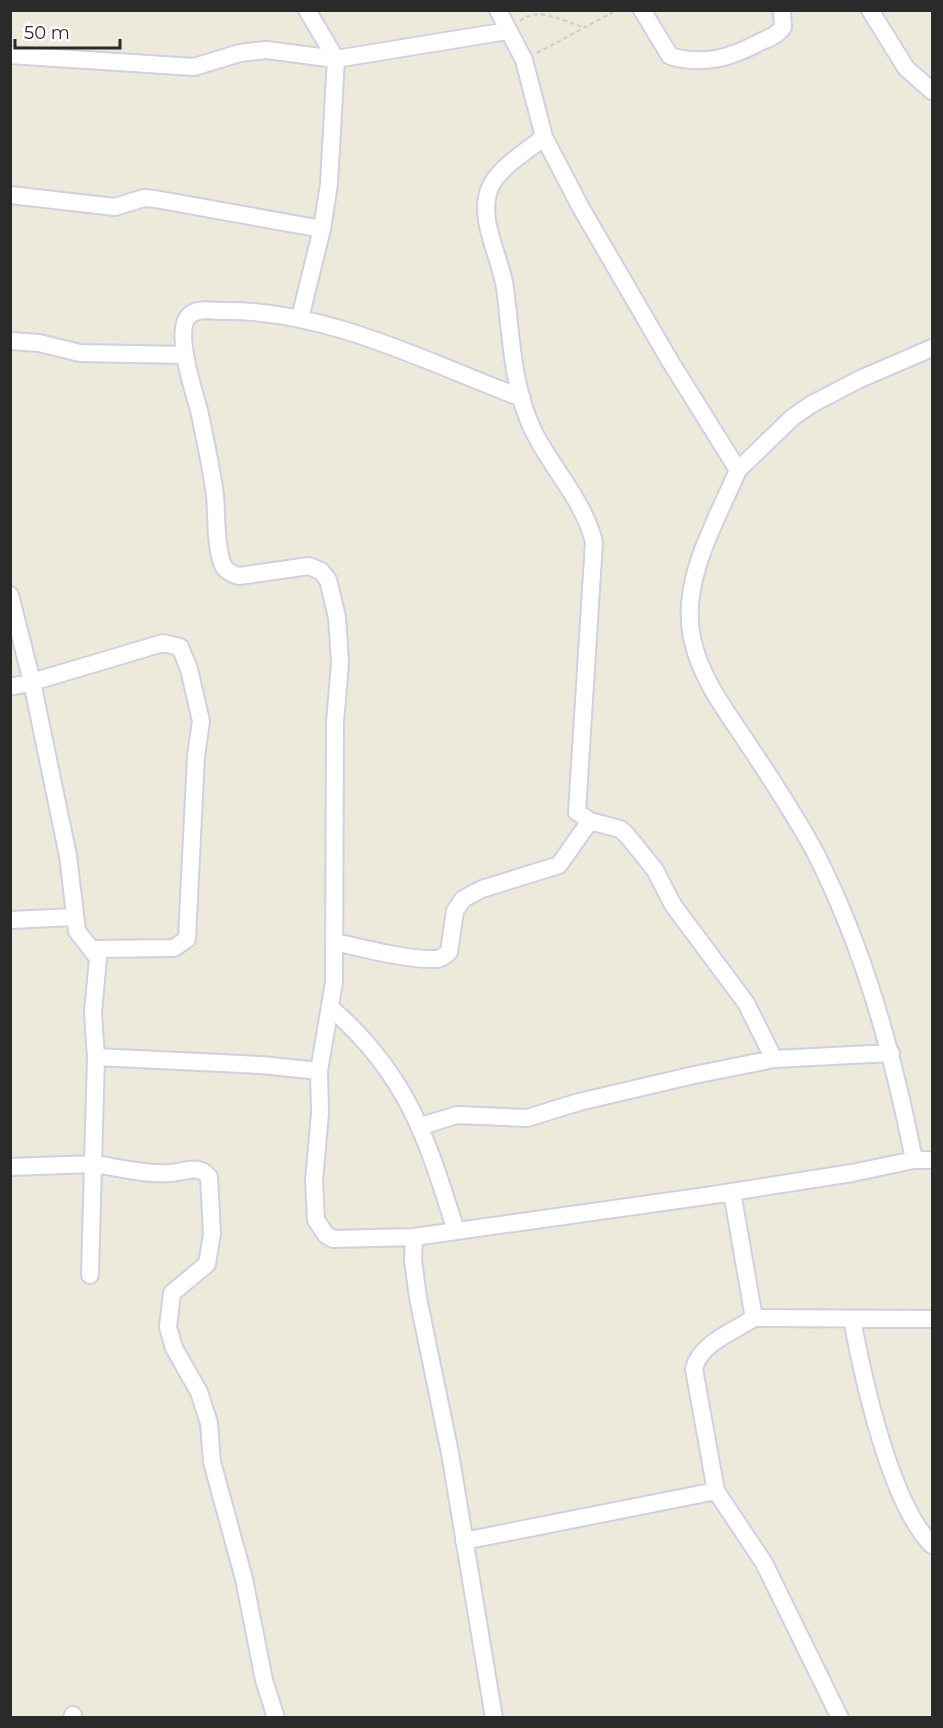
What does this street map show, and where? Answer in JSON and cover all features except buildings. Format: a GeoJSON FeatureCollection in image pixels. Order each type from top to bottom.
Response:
{"type":"FeatureCollection","features":[{"type":"Feature","properties":{"kind":"street"},"geometry":{"type":"LineString","coordinates":[[300,318],[322,229],[329,184],[336,59],[307,10]]}},
{"type":"Feature","properties":{"kind":"street"},"geometry":{"type":"LineString","coordinates":[[498,10],[524,60],[544,138],[581,208],[670,361],[738,470]]}},
{"type":"Feature","properties":{"kind":"street"},"geometry":{"type":"LineString","coordinates":[[642,10],[670,56],[701,61],[730,57],[775,35],[783,27],[782,10]]}},
{"type":"Feature","properties":{"kind":"street"},"geometry":{"type":"LineString","coordinates":[[870,10],[906,68],[933,91]]}},
{"type":"Feature","properties":{"kind":"street"},"geometry":{"type":"LineString","coordinates":[[10,55],[194,67],[240,53],[266,50],[336,59],[507,31]]}},
{"type":"Feature","properties":{"kind":"street"},"geometry":{"type":"LineString","coordinates":[[544,138],[506,168],[491,184],[487,194],[487,217],[505,287],[510,347],[522,398],[537,439],[570,490],[591,530],[594,542],[584,732],[577,812],[590,821],[620,829],[655,870],[673,906],[746,1003],[774,1059]]}},
{"type":"Feature","properties":{"kind":"street"},"geometry":{"type":"LineString","coordinates":[[10,195],[115,207],[144,198],[155,199],[322,229]]}},
{"type":"Feature","properties":{"kind":"street"},"geometry":{"type":"LineString","coordinates":[[522,398],[403,352],[300,318],[245,310],[197,311],[189,315],[186,322],[185,355],[203,432],[222,562],[225,569],[239,576],[309,566],[321,571],[328,580],[337,617],[339,663],[335,722],[335,942],[331,1008],[319,1071],[320,1113],[314,1181],[316,1220],[326,1235],[333,1239],[414,1237],[732,1192],[914,1160],[933,1160]]}},
{"type":"Feature","properties":{"kind":"street"},"geometry":{"type":"LineString","coordinates":[[10,341],[39,343],[80,352],[185,355]]}},
{"type":"Feature","properties":{"kind":"street"},"geometry":{"type":"LineString","coordinates":[[914,1160],[891,1053],[855,939],[815,853],[777,788],[710,686],[692,637],[692,591],[698,562],[738,470],[793,417],[812,404],[860,379],[933,348]]}},
{"type":"Feature","properties":{"kind":"street"},"geometry":{"type":"LineString","coordinates":[[10,595],[32,682],[68,856],[75,917],[80,936],[94,949],[98,958],[93,1013],[96,1057],[90,1275]]}},
{"type":"Feature","properties":{"kind":"street"},"geometry":{"type":"LineString","coordinates":[[10,687],[163,643],[180,647],[201,721],[196,756],[187,939],[174,948],[94,949]]}},
{"type":"Feature","properties":{"kind":"street"},"geometry":{"type":"LineString","coordinates":[[335,942],[404,955],[438,959],[444,957],[449,952],[456,904],[483,889],[559,865],[590,821]]}},
{"type":"Feature","properties":{"kind":"street"},"geometry":{"type":"LineString","coordinates":[[10,920],[75,917]]}},
{"type":"Feature","properties":{"kind":"street"},"geometry":{"type":"LineString","coordinates":[[331,1008],[359,1033],[388,1067],[421,1125],[456,1231]]}},
{"type":"Feature","properties":{"kind":"street"},"geometry":{"type":"LineString","coordinates":[[421,1125],[457,1115],[527,1118],[579,1102],[694,1074],[774,1059],[891,1053]]}},
{"type":"Feature","properties":{"kind":"street"},"geometry":{"type":"LineString","coordinates":[[96,1057],[261,1065],[319,1071]]}},
{"type":"Feature","properties":{"kind":"street"},"geometry":{"type":"LineString","coordinates":[[10,1167],[93,1164],[169,1173],[198,1169],[209,1177],[212,1234],[207,1264],[172,1293],[168,1327],[174,1348],[199,1392],[209,1423],[212,1462],[244,1579],[264,1680],[276,1718]]}},
{"type":"Feature","properties":{"kind":"street"},"geometry":{"type":"LineString","coordinates":[[732,1192],[754,1318]]}},
{"type":"Feature","properties":{"kind":"street"},"geometry":{"type":"LineString","coordinates":[[414,1237],[413,1260],[418,1298],[450,1453],[494,1718]]}},
{"type":"Feature","properties":{"kind":"street"},"geometry":{"type":"LineString","coordinates":[[840,1718],[764,1563],[716,1491],[694,1369],[696,1361],[705,1349],[754,1318],[933,1319]]}},
{"type":"Feature","properties":{"kind":"street"},"geometry":{"type":"LineString","coordinates":[[852,1319],[865,1387],[901,1497],[933,1545]]}},
{"type":"Feature","properties":{"kind":"street"},"geometry":{"type":"LineString","coordinates":[[464,1541],[716,1491]]}},
{"type":"Feature","properties":{"kind":"path"},"geometry":{"type":"LineString","coordinates":[[524,60],[617,10]]}},
{"type":"Feature","properties":{"kind":"path"},"geometry":{"type":"LineString","coordinates":[[507,31],[525,16],[549,15],[585,27]]}}]}
